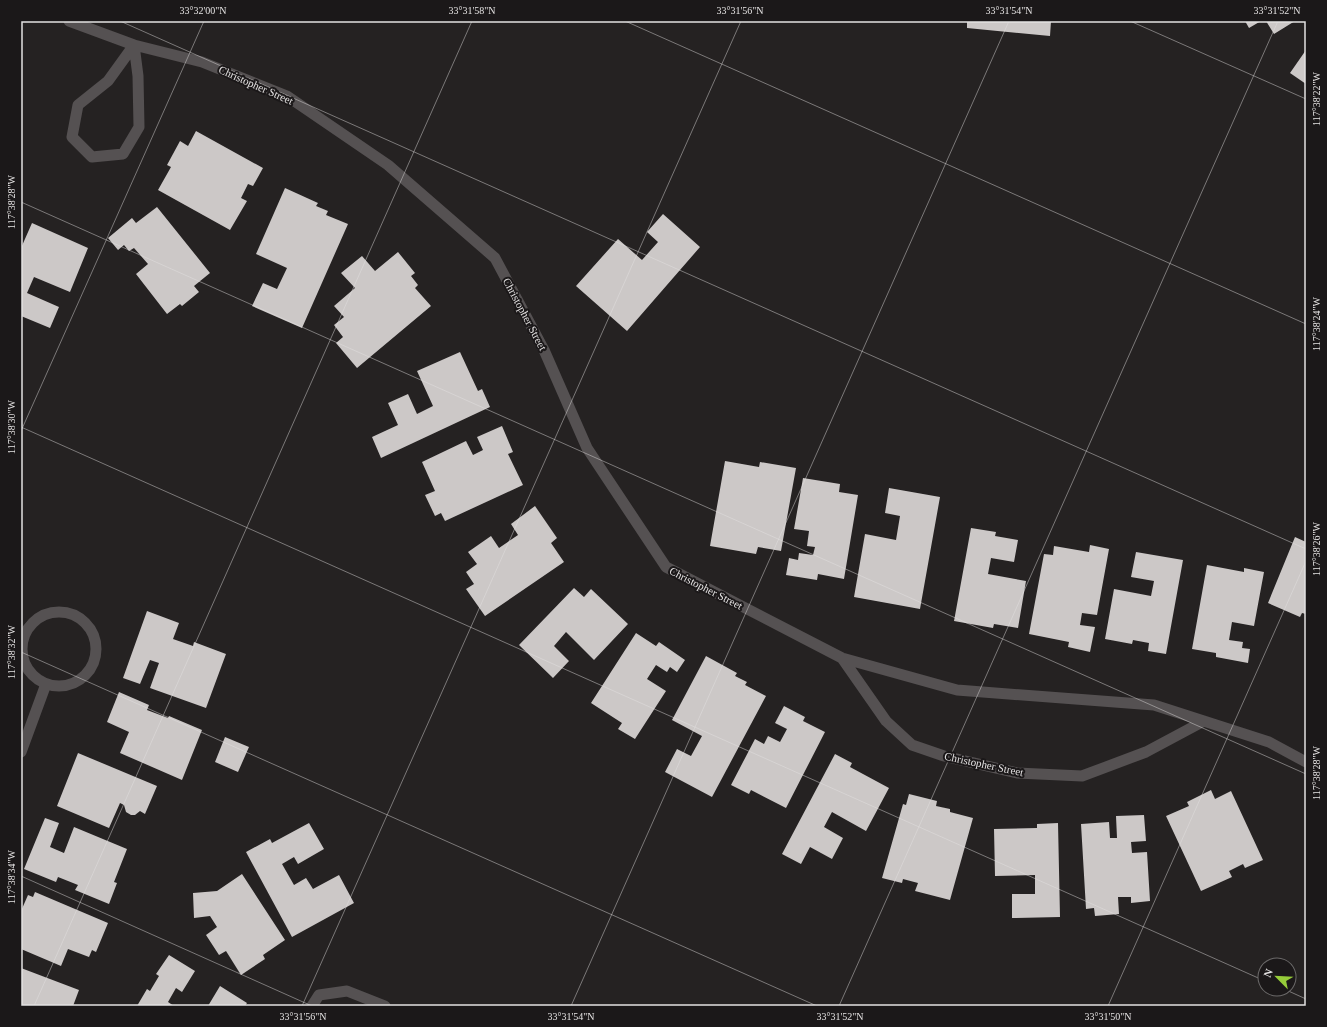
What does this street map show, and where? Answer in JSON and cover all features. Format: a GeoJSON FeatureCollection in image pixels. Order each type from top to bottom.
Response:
{"type":"FeatureCollection","features":[{"type":"Feature","properties":{"kind":"street","name":"Christopher Street"},"geometry":{"type":"LineString","coordinates":[[69,21],[134,44],[202,62],[287,96],[394,170],[495,258],[544,350],[587,448],[666,567],[842,658],[957,690],[1154,705],[1269,742],[1306,762]]}},
{"type":"Feature","properties":{"kind":"street"},"geometry":{"type":"LineString","coordinates":[[134,44],[138,76],[138,127],[123,154],[92,157],[72,138],[78,105],[108,81],[134,44]]}},
{"type":"Feature","properties":{"kind":"street"},"geometry":{"type":"LineString","coordinates":[[62,612],[73,614],[84,621],[92,631],[96,643],[96,656],[91,668],[83,678],[72,684],[59,686],[46,684],[36,678],[28,670],[22,647],[25,636],[31,626],[39,618],[50,613],[62,612]]}},
{"type":"Feature","properties":{"kind":"street","name":"Christopher Street"},"geometry":{"type":"LineString","coordinates":[[842,658],[886,721],[912,745],[944,756],[1017,773],[1082,776],[1146,752],[1204,721]]}},
{"type":"Feature","properties":{"kind":"street"},"geometry":{"type":"LineString","coordinates":[[21,752],[46,684]]}},
{"type":"Feature","properties":{"kind":"street"},"geometry":{"type":"LineString","coordinates":[[312,1006],[319,995],[347,991],[385,1006]]}},
{"type":"Feature","properties":{"kind":"building"},"geometry":{"type":"Polygon","coordinates":[[[967,21],[1051,21],[1050,36],[967,28],[967,21]]]}},
{"type":"Feature","properties":{"kind":"building"},"geometry":{"type":"Polygon","coordinates":[[[1245,21],[1261,21],[1249,28],[1245,21]]]}},
{"type":"Feature","properties":{"kind":"building"},"geometry":{"type":"Polygon","coordinates":[[[1266,21],[1295,21],[1274,34],[1266,21]]]}},
{"type":"Feature","properties":{"kind":"building"},"geometry":{"type":"Polygon","coordinates":[[[1306,50],[1306,84],[1290,73],[1306,50]]]}},
{"type":"Feature","properties":{"kind":"building"},"geometry":{"type":"Polygon","coordinates":[[[196,131],[263,168],[253,186],[248,184],[241,198],[247,201],[230,230],[158,190],[171,167],[167,165],[180,141],[188,146],[196,131]]]}},
{"type":"Feature","properties":{"kind":"building"},"geometry":{"type":"Polygon","coordinates":[[[285,188],[318,203],[316,206],[328,211],[326,215],[348,224],[302,328],[252,306],[263,283],[277,289],[287,268],[256,254],[285,188]]]}},
{"type":"Feature","properties":{"kind":"building"},"geometry":{"type":"Polygon","coordinates":[[[157,207],[210,273],[194,286],[199,292],[182,306],[180,304],[167,314],[136,274],[148,264],[134,248],[129,251],[124,245],[118,250],[108,238],[132,218],[136,223],[157,207]]]}},
{"type":"Feature","properties":{"kind":"building"},"geometry":{"type":"Polygon","coordinates":[[[663,214],[700,247],[627,331],[576,286],[618,239],[642,260],[658,242],[647,232],[663,214]]]}},
{"type":"Feature","properties":{"kind":"building"},"geometry":{"type":"Polygon","coordinates":[[[32,223],[88,248],[70,292],[34,277],[27,293],[59,307],[50,328],[21,316],[21,248],[32,223]]]}},
{"type":"Feature","properties":{"kind":"building"},"geometry":{"type":"Polygon","coordinates":[[[398,252],[415,273],[411,276],[418,285],[415,288],[431,306],[357,368],[336,343],[343,337],[334,325],[344,317],[334,306],[355,288],[341,273],[362,256],[375,271],[398,252]]]}},
{"type":"Feature","properties":{"kind":"building"},"geometry":{"type":"Polygon","coordinates":[[[460,352],[478,391],[482,389],[490,407],[381,458],[372,437],[398,425],[388,403],[408,394],[417,414],[433,406],[417,371],[460,352]]]}},
{"type":"Feature","properties":{"kind":"building"},"geometry":{"type":"Polygon","coordinates":[[[502,426],[513,452],[508,454],[523,485],[445,521],[441,513],[435,516],[425,495],[435,491],[422,462],[466,441],[473,455],[483,450],[477,437],[502,426]]]}},
{"type":"Feature","properties":{"kind":"building"},"geometry":{"type":"Polygon","coordinates":[[[725,461],[759,467],[760,462],[796,468],[781,551],[758,547],[756,554],[710,546],[725,461]]]}},
{"type":"Feature","properties":{"kind":"building"},"geometry":{"type":"Polygon","coordinates":[[[803,478],[840,484],[839,492],[858,495],[844,579],[818,574],[817,580],[786,575],[789,558],[798,560],[799,553],[813,555],[815,547],[807,546],[809,531],[794,529],[803,478]]]}},
{"type":"Feature","properties":{"kind":"building"},"geometry":{"type":"Polygon","coordinates":[[[889,488],[940,497],[920,609],[854,597],[865,534],[896,540],[900,516],[885,513],[889,488]]]}},
{"type":"Feature","properties":{"kind":"building"},"geometry":{"type":"Polygon","coordinates":[[[535,506],[557,538],[551,543],[564,562],[485,616],[466,589],[474,584],[466,572],[477,564],[468,552],[491,536],[499,548],[518,535],[511,524],[535,506]]]}},
{"type":"Feature","properties":{"kind":"building"},"geometry":{"type":"Polygon","coordinates":[[[971,528],[996,532],[995,536],[1018,540],[1014,562],[991,558],[988,574],[1026,581],[1018,628],[994,624],[993,628],[954,621],[971,528]]]}},
{"type":"Feature","properties":{"kind":"building"},"geometry":{"type":"Polygon","coordinates":[[[1295,537],[1306,542],[1306,614],[1302,613],[1300,617],[1268,603],[1295,537]]]}},
{"type":"Feature","properties":{"kind":"building"},"geometry":{"type":"Polygon","coordinates":[[[1090,545],[1109,549],[1097,615],[1082,613],[1080,625],[1095,627],[1090,652],[1068,647],[1069,642],[1029,634],[1044,554],[1053,555],[1054,546],[1089,552],[1090,545]]]}},
{"type":"Feature","properties":{"kind":"building"},"geometry":{"type":"Polygon","coordinates":[[[1136,552],[1183,560],[1166,654],[1148,651],[1149,643],[1133,640],[1132,644],[1105,639],[1114,589],[1151,596],[1154,581],[1131,577],[1136,552]]]}},
{"type":"Feature","properties":{"kind":"building"},"geometry":{"type":"Polygon","coordinates":[[[1207,565],[1244,572],[1244,568],[1264,572],[1254,626],[1232,622],[1229,640],[1243,642],[1242,648],[1250,649],[1248,663],[1216,657],[1216,653],[1192,649],[1207,565]]]}},
{"type":"Feature","properties":{"kind":"building"},"geometry":{"type":"Polygon","coordinates":[[[574,588],[584,597],[591,589],[628,624],[594,660],[566,632],[554,646],[569,661],[553,678],[519,645],[574,588]]]}},
{"type":"Feature","properties":{"kind":"building"},"geometry":{"type":"Polygon","coordinates":[[[147,611],[179,623],[173,639],[193,646],[194,642],[226,654],[206,708],[150,688],[159,663],[150,660],[140,684],[123,678],[147,611]]]}},
{"type":"Feature","properties":{"kind":"building"},"geometry":{"type":"Polygon","coordinates":[[[636,633],[656,646],[659,642],[685,660],[677,672],[670,667],[667,672],[656,665],[647,679],[666,691],[635,739],[618,729],[622,723],[591,703],[636,633]]]}},
{"type":"Feature","properties":{"kind":"building"},"geometry":{"type":"Polygon","coordinates":[[[706,656],[737,673],[735,676],[747,682],[745,685],[766,696],[712,797],[665,772],[677,749],[691,756],[702,736],[672,720],[706,656]]]}},
{"type":"Feature","properties":{"kind":"building"},"geometry":{"type":"Polygon","coordinates":[[[119,692],[149,705],[147,710],[168,718],[169,716],[202,730],[182,780],[120,753],[129,732],[107,722],[119,692]]]}},
{"type":"Feature","properties":{"kind":"building"},"geometry":{"type":"Polygon","coordinates":[[[784,706],[805,717],[803,721],[825,732],[786,808],[751,790],[749,794],[731,785],[755,739],[764,744],[768,736],[780,742],[787,729],[775,723],[784,706]]]}},
{"type":"Feature","properties":{"kind":"building"},"geometry":{"type":"Polygon","coordinates":[[[225,737],[249,747],[238,772],[215,762],[225,737]]]}},
{"type":"Feature","properties":{"kind":"building"},"geometry":{"type":"Polygon","coordinates":[[[78,753],[157,786],[145,814],[140,811],[135,815],[131,815],[126,812],[124,805],[120,803],[109,828],[57,806],[78,753]]]}},
{"type":"Feature","properties":{"kind":"building"},"geometry":{"type":"Polygon","coordinates":[[[835,754],[852,763],[850,767],[889,788],[866,831],[832,812],[824,827],[843,838],[832,859],[810,847],[801,864],[782,854],[835,754]]]}},
{"type":"Feature","properties":{"kind":"building"},"geometry":{"type":"Polygon","coordinates":[[[1211,790],[1215,799],[1231,791],[1263,860],[1245,868],[1243,864],[1229,871],[1232,877],[1201,891],[1166,816],[1189,806],[1187,802],[1211,790]]]}},
{"type":"Feature","properties":{"kind":"building"},"geometry":{"type":"Polygon","coordinates":[[[909,794],[937,801],[936,806],[950,809],[950,812],[973,818],[950,900],[915,891],[918,883],[903,879],[902,883],[882,878],[903,804],[906,805],[909,794]]]}},
{"type":"Feature","properties":{"kind":"building"},"geometry":{"type":"Polygon","coordinates":[[[1144,815],[1146,841],[1131,842],[1132,853],[1147,852],[1150,901],[1131,903],[1131,897],[1118,897],[1119,914],[1095,916],[1094,908],[1086,909],[1081,824],[1109,822],[1110,838],[1117,838],[1116,816],[1144,815]]]}},
{"type":"Feature","properties":{"kind":"building"},"geometry":{"type":"Polygon","coordinates":[[[45,818],[59,823],[50,847],[64,853],[74,827],[127,849],[114,882],[117,883],[109,904],[75,890],[78,885],[58,877],[56,882],[24,869],[45,818]]]}},
{"type":"Feature","properties":{"kind":"building"},"geometry":{"type":"Polygon","coordinates":[[[309,823],[324,849],[298,864],[294,857],[282,864],[294,885],[306,878],[313,889],[339,875],[354,903],[292,937],[246,852],[270,839],[272,843],[309,823]]]}},
{"type":"Feature","properties":{"kind":"building"},"geometry":{"type":"Polygon","coordinates":[[[1058,823],[1060,917],[1012,918],[1012,894],[1035,894],[1035,875],[995,876],[994,829],[1037,828],[1037,824],[1058,823]]]}},
{"type":"Feature","properties":{"kind":"building"},"geometry":{"type":"Polygon","coordinates":[[[242,874],[285,940],[263,955],[265,959],[241,975],[226,951],[219,955],[206,935],[217,927],[210,916],[194,918],[193,893],[217,891],[242,874]]]}},
{"type":"Feature","properties":{"kind":"building"},"geometry":{"type":"Polygon","coordinates":[[[35,892],[108,923],[96,952],[92,950],[89,957],[68,949],[61,966],[21,949],[21,911],[28,895],[33,897],[35,892]]]}},
{"type":"Feature","properties":{"kind":"building"},"geometry":{"type":"Polygon","coordinates":[[[169,955],[195,971],[182,992],[176,988],[168,1002],[174,1006],[137,1006],[147,989],[150,991],[159,976],[156,974],[169,955]]]}},
{"type":"Feature","properties":{"kind":"building"},"geometry":{"type":"Polygon","coordinates":[[[21,968],[79,990],[73,1006],[21,1006],[21,968]]]}},
{"type":"Feature","properties":{"kind":"building"},"geometry":{"type":"Polygon","coordinates":[[[220,986],[247,1003],[245,1006],[208,1006],[220,986]]]}}]}
